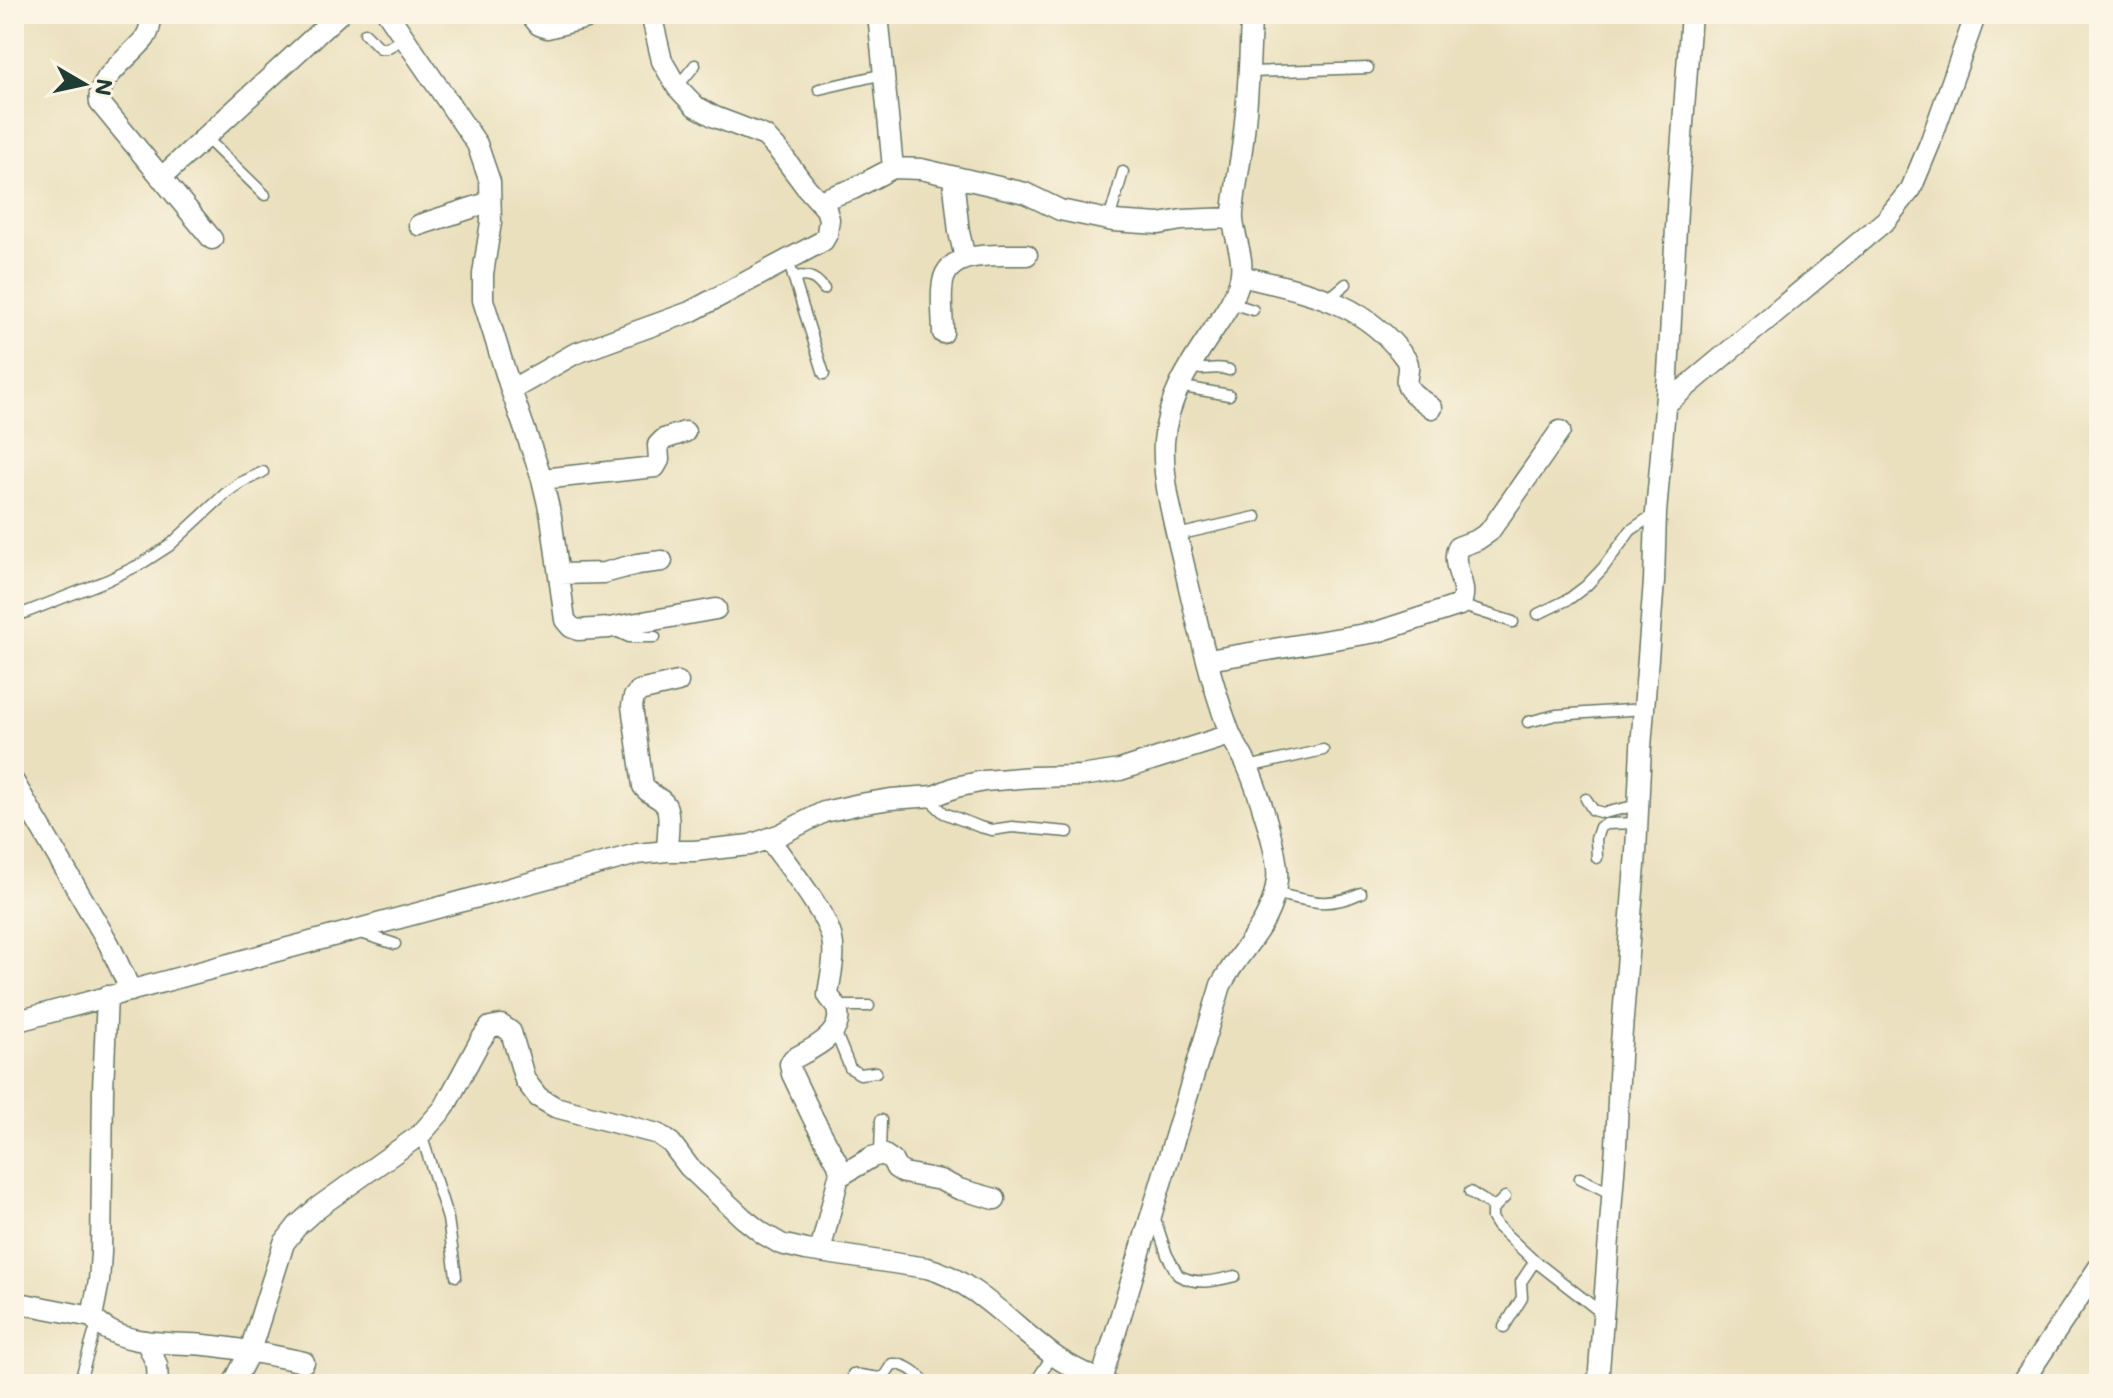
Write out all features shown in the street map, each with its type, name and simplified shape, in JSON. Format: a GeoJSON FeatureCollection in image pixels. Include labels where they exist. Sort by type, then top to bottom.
{"type":"FeatureCollection","features":[{"type":"Feature","properties":{"kind":"street"},"geometry":{"type":"LineString","coordinates":[[151,14],[151,25],[146,36],[103,83],[98,94],[100,103],[212,239]]}},
{"type":"Feature","properties":{"kind":"street"},"geometry":{"type":"LineString","coordinates":[[161,178],[339,14]]}},
{"type":"Feature","properties":{"kind":"street"},"geometry":{"type":"LineString","coordinates":[[388,14],[477,144],[490,182],[491,222],[483,274],[483,300],[542,479],[551,517],[565,620],[578,630],[609,628],[716,609]]}},
{"type":"Feature","properties":{"kind":"street"},"geometry":{"type":"LineString","coordinates":[[530,14],[539,25],[547,28],[602,14]]}},
{"type":"Feature","properties":{"kind":"street"},"geometry":{"type":"LineString","coordinates":[[511,390],[574,354],[690,312],[790,269],[827,234],[829,219],[826,209],[765,136],[695,106],[677,87],[662,61],[651,14]]}},
{"type":"Feature","properties":{"kind":"street"},"geometry":{"type":"LineString","coordinates":[[878,14],[893,168]]}},
{"type":"Feature","properties":{"kind":"street"},"geometry":{"type":"LineString","coordinates":[[233,1384],[250,1351],[284,1243],[317,1208],[421,1134],[444,1108],[490,1027],[501,1025],[511,1032],[525,1080],[538,1097],[555,1107],[658,1134],[671,1143],[689,1167],[726,1203],[762,1233],[790,1247],[943,1272],[1053,1355],[1103,1383],[1221,985],[1231,965],[1262,927],[1277,878],[1277,863],[1263,811],[1248,767],[1230,735],[1208,660],[1177,535],[1164,442],[1178,386],[1231,303],[1241,276],[1238,240],[1232,218],[1250,72],[1251,14]]}},
{"type":"Feature","properties":{"kind":"street"},"geometry":{"type":"LineString","coordinates":[[1598,1384],[1691,14]]}},
{"type":"Feature","properties":{"kind":"street"},"geometry":{"type":"LineString","coordinates":[[1666,404],[1886,220],[1911,189],[1976,14]]}},
{"type":"Feature","properties":{"kind":"street"},"geometry":{"type":"LineString","coordinates":[[819,201],[853,189],[893,168],[921,169],[1025,193],[1060,210],[1109,220],[1159,224],[1232,218]]}},
{"type":"Feature","properties":{"kind":"street"},"geometry":{"type":"LineString","coordinates":[[953,177],[965,258]]}},
{"type":"Feature","properties":{"kind":"street"},"geometry":{"type":"LineString","coordinates":[[419,225],[490,202]]}},
{"type":"Feature","properties":{"kind":"street"},"geometry":{"type":"LineString","coordinates":[[943,333],[943,282],[956,262],[965,258],[1027,255]]}},
{"type":"Feature","properties":{"kind":"street"},"geometry":{"type":"LineString","coordinates":[[1241,276],[1328,299],[1373,323],[1407,360],[1409,389],[1432,408]]}},
{"type":"Feature","properties":{"kind":"street"},"geometry":{"type":"LineString","coordinates":[[1208,660],[1377,632],[1460,605],[1464,590],[1455,564],[1455,551],[1489,532],[1560,431]]}},
{"type":"Feature","properties":{"kind":"street"},"geometry":{"type":"LineString","coordinates":[[542,479],[655,467],[659,460],[658,445],[664,439],[685,432]]}},
{"type":"Feature","properties":{"kind":"street"},"geometry":{"type":"LineString","coordinates":[[559,574],[604,573],[662,561]]}},
{"type":"Feature","properties":{"kind":"street"},"geometry":{"type":"LineString","coordinates":[[667,851],[668,811],[664,802],[648,794],[643,786],[632,706],[639,691],[678,682]]}},
{"type":"Feature","properties":{"kind":"street"},"geometry":{"type":"LineString","coordinates":[[14,1022],[637,854],[750,845],[824,812],[876,801],[934,796],[984,781],[1081,776],[1120,770],[1230,735]]}},
{"type":"Feature","properties":{"kind":"street"},"geometry":{"type":"LineString","coordinates":[[14,782],[109,944],[131,991]]}},
{"type":"Feature","properties":{"kind":"street"},"geometry":{"type":"LineString","coordinates":[[769,839],[824,918],[832,937],[833,960],[828,995],[835,1006],[837,1020],[832,1035],[793,1059],[790,1069],[838,1164],[840,1176],[820,1252]]}},
{"type":"Feature","properties":{"kind":"street"},"geometry":{"type":"LineString","coordinates":[[94,1320],[101,1253],[107,996]]}},
{"type":"Feature","properties":{"kind":"street"},"geometry":{"type":"LineString","coordinates":[[840,1176],[880,1154],[888,1156],[904,1173],[940,1180],[995,1199]]}},
{"type":"Feature","properties":{"kind":"street"},"geometry":{"type":"LineString","coordinates":[[2021,1384],[2099,1267]]}},
{"type":"Feature","properties":{"kind":"street"},"geometry":{"type":"LineString","coordinates":[[14,1302],[94,1320],[114,1334],[146,1341],[250,1351],[304,1362]]}},
{"type":"Feature","properties":{"kind":"street"},"geometry":{"type":"LineString","coordinates":[[146,1341],[157,1365],[158,1384]]}},
{"type":"Feature","properties":{"kind":"lane"},"geometry":{"type":"LineString","coordinates":[[365,33],[380,48],[387,48],[404,38]]}},
{"type":"Feature","properties":{"kind":"lane"},"geometry":{"type":"LineString","coordinates":[[677,87],[695,65]]}},
{"type":"Feature","properties":{"kind":"lane"},"geometry":{"type":"LineString","coordinates":[[1250,72],[1368,68]]}},
{"type":"Feature","properties":{"kind":"lane"},"geometry":{"type":"LineString","coordinates":[[819,89],[884,74]]}},
{"type":"Feature","properties":{"kind":"lane"},"geometry":{"type":"LineString","coordinates":[[205,137],[265,195]]}},
{"type":"Feature","properties":{"kind":"lane"},"geometry":{"type":"LineString","coordinates":[[1109,220],[1123,172]]}},
{"type":"Feature","properties":{"kind":"lane"},"geometry":{"type":"LineString","coordinates":[[790,269],[812,277],[824,289]]}},
{"type":"Feature","properties":{"kind":"lane"},"geometry":{"type":"LineString","coordinates":[[790,269],[824,374]]}},
{"type":"Feature","properties":{"kind":"lane"},"geometry":{"type":"LineString","coordinates":[[1328,299],[1346,284]]}},
{"type":"Feature","properties":{"kind":"lane"},"geometry":{"type":"LineString","coordinates":[[1231,303],[1253,310]]}},
{"type":"Feature","properties":{"kind":"lane"},"geometry":{"type":"LineString","coordinates":[[1189,366],[1200,370],[1229,370]]}},
{"type":"Feature","properties":{"kind":"lane"},"geometry":{"type":"LineString","coordinates":[[1178,386],[1229,395]]}},
{"type":"Feature","properties":{"kind":"lane"},"geometry":{"type":"LineString","coordinates":[[14,617],[141,564],[169,546],[226,493],[263,472]]}},
{"type":"Feature","properties":{"kind":"lane"},"geometry":{"type":"LineString","coordinates":[[1538,614],[1569,599],[1586,586],[1631,530],[1656,513]]}},
{"type":"Feature","properties":{"kind":"lane"},"geometry":{"type":"LineString","coordinates":[[1177,535],[1256,517]]}},
{"type":"Feature","properties":{"kind":"lane"},"geometry":{"type":"LineString","coordinates":[[1460,605],[1513,622]]}},
{"type":"Feature","properties":{"kind":"lane"},"geometry":{"type":"LineString","coordinates":[[609,628],[629,637],[655,637]]}},
{"type":"Feature","properties":{"kind":"lane"},"geometry":{"type":"LineString","coordinates":[[1528,722],[1556,715],[1644,709]]}},
{"type":"Feature","properties":{"kind":"lane"},"geometry":{"type":"LineString","coordinates":[[1248,767],[1323,750]]}},
{"type":"Feature","properties":{"kind":"lane"},"geometry":{"type":"LineString","coordinates":[[927,797],[944,813],[992,830],[1012,827],[1068,832]]}},
{"type":"Feature","properties":{"kind":"lane"},"geometry":{"type":"LineString","coordinates":[[1586,799],[1593,810],[1637,814]]}},
{"type":"Feature","properties":{"kind":"lane"},"geometry":{"type":"LineString","coordinates":[[1597,858],[1596,839],[1600,827],[1637,814]]}},
{"type":"Feature","properties":{"kind":"lane"},"geometry":{"type":"LineString","coordinates":[[1274,893],[1328,903],[1361,893]]}},
{"type":"Feature","properties":{"kind":"lane"},"geometry":{"type":"LineString","coordinates":[[352,929],[395,944]]}},
{"type":"Feature","properties":{"kind":"lane"},"geometry":{"type":"LineString","coordinates":[[835,1006],[869,1006]]}},
{"type":"Feature","properties":{"kind":"lane"},"geometry":{"type":"LineString","coordinates":[[834,1029],[850,1068],[860,1074],[876,1072]]}},
{"type":"Feature","properties":{"kind":"lane"},"geometry":{"type":"LineString","coordinates":[[880,1154],[881,1120]]}},
{"type":"Feature","properties":{"kind":"lane"},"geometry":{"type":"LineString","coordinates":[[421,1134],[448,1219],[456,1276]]}},
{"type":"Feature","properties":{"kind":"lane"},"geometry":{"type":"LineString","coordinates":[[1580,1178],[1612,1194]]}},
{"type":"Feature","properties":{"kind":"lane"},"geometry":{"type":"LineString","coordinates":[[1470,1192],[1494,1207]]}},
{"type":"Feature","properties":{"kind":"lane"},"geometry":{"type":"LineString","coordinates":[[1505,1197],[1491,1213],[1497,1226],[1535,1261],[1603,1314]]}},
{"type":"Feature","properties":{"kind":"lane"},"geometry":{"type":"LineString","coordinates":[[1152,1210],[1167,1255],[1178,1275],[1196,1282],[1235,1276]]}},
{"type":"Feature","properties":{"kind":"lane"},"geometry":{"type":"LineString","coordinates":[[1504,1327],[1522,1298],[1521,1282],[1535,1261]]}},
{"type":"Feature","properties":{"kind":"lane"},"geometry":{"type":"LineString","coordinates":[[79,1384],[94,1320]]}},
{"type":"Feature","properties":{"kind":"lane"},"geometry":{"type":"LineString","coordinates":[[1034,1384],[1053,1355]]}},
{"type":"Feature","properties":{"kind":"lane"},"geometry":{"type":"LineString","coordinates":[[853,1374],[880,1378],[892,1364],[905,1365],[928,1384]]}}]}
